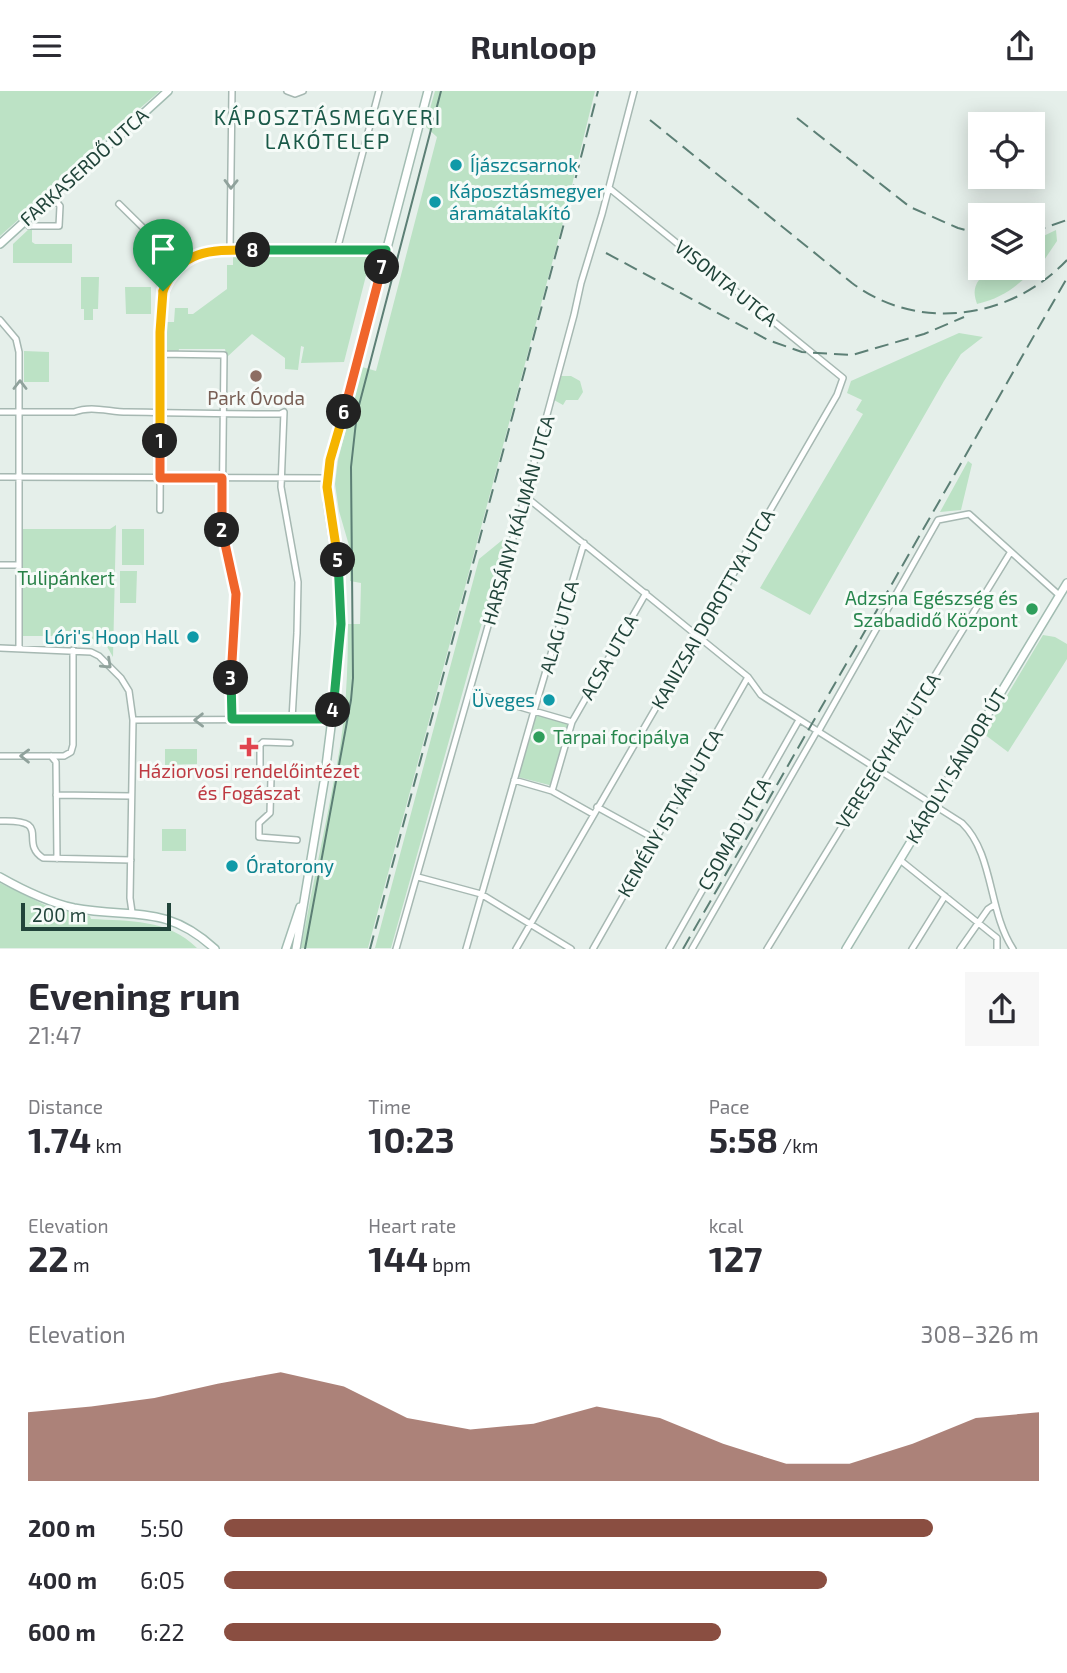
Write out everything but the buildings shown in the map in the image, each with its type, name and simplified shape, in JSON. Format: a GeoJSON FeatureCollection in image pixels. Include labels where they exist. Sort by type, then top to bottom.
{"type":"FeatureCollection","features":[{"type":"Feature","properties":{"kind":"street","name":"FARKASERDŐ UTCA"},"geometry":{"type":"LineString","coordinates":[[0,244],[168,91]]}},
{"type":"Feature","properties":{"kind":"street"},"geometry":{"type":"LineString","coordinates":[[230,250],[232,91]]}},
{"type":"Feature","properties":{"kind":"street"},"geometry":{"type":"LineString","coordinates":[[287,91],[295,94],[303,91]]}},
{"type":"Feature","properties":{"kind":"street"},"geometry":{"type":"LineString","coordinates":[[337,250],[380,91]]}},
{"type":"Feature","properties":{"kind":"street"},"geometry":{"type":"LineString","coordinates":[[296,949],[339,663],[340,585],[327,500],[327,478],[428,91]]}},
{"type":"Feature","properties":{"kind":"street","name":"HARSÁNYI KÁLMÁN UTCA"},"geometry":{"type":"LineString","coordinates":[[396,949],[525,496],[574,316],[580,282],[609,188],[634,91]]}},
{"type":"Feature","properties":{"kind":"street","name":"VISONTA UTCA"},"geometry":{"type":"LineString","coordinates":[[609,188],[843,378]]}},
{"type":"Feature","properties":{"kind":"street"},"geometry":{"type":"LineString","coordinates":[[25,221],[32,227],[59,226],[60,206],[52,196]]}},
{"type":"Feature","properties":{"kind":"street"},"geometry":{"type":"LineString","coordinates":[[119,204],[181,265]]}},
{"type":"Feature","properties":{"kind":"street"},"geometry":{"type":"LineString","coordinates":[[160,510],[160,324],[163,291],[169,278],[190,257],[204,252],[386,250]]}},
{"type":"Feature","properties":{"kind":"street"},"geometry":{"type":"LineString","coordinates":[[0,320],[12,333],[18,346],[19,648]]}},
{"type":"Feature","properties":{"kind":"street"},"geometry":{"type":"LineString","coordinates":[[160,355],[224,355],[222,532],[236,599],[231,655],[232,719]]}},
{"type":"Feature","properties":{"kind":"street","name":"KANIZSAI DOROTTYA UTCA"},"geometry":{"type":"LineString","coordinates":[[516,949],[837,395],[843,378]]}},
{"type":"Feature","properties":{"kind":"street"},"geometry":{"type":"LineString","coordinates":[[0,412],[74,412],[83,409],[223,414],[284,412],[281,478],[298,582],[292,719]]}},
{"type":"Feature","properties":{"kind":"street"},"geometry":{"type":"LineString","coordinates":[[0,477],[327,478]]}},
{"type":"Feature","properties":{"kind":"street"},"geometry":{"type":"LineString","coordinates":[[525,496],[748,677],[761,695],[962,823],[973,836],[980,851],[1001,927],[1013,949]]}},
{"type":"Feature","properties":{"kind":"street","name":"CSOMÁD UTCA"},"geometry":{"type":"LineString","coordinates":[[692,949],[938,520],[968,514],[1010,553]]}},
{"type":"Feature","properties":{"kind":"street","name":"ALAG UTCA"},"geometry":{"type":"LineString","coordinates":[[514,780],[584,543]]}},
{"type":"Feature","properties":{"kind":"street"},"geometry":{"type":"LineString","coordinates":[[1010,553],[1059,595]]}},
{"type":"Feature","properties":{"kind":"street","name":"VERESEGYHÁZI UTCA"},"geometry":{"type":"LineString","coordinates":[[766,949],[1010,553]]}},
{"type":"Feature","properties":{"kind":"street"},"geometry":{"type":"LineString","coordinates":[[0,565],[17,565]]}},
{"type":"Feature","properties":{"kind":"street","name":"KÁROLYI SÁNDOR ÚT"},"geometry":{"type":"LineString","coordinates":[[846,949],[1067,583]]}},
{"type":"Feature","properties":{"kind":"street","name":"ACSA UTCA"},"geometry":{"type":"LineString","coordinates":[[552,791],[572,722],[646,593]]}},
{"type":"Feature","properties":{"kind":"street"},"geometry":{"type":"LineString","coordinates":[[0,648],[73,649],[91,652],[99,656],[121,678],[129,691],[133,720],[132,912]]}},
{"type":"Feature","properties":{"kind":"street"},"geometry":{"type":"LineString","coordinates":[[0,756],[68,755],[72,747],[73,649]]}},
{"type":"Feature","properties":{"kind":"street","name":"KEMÉNY ISTVÁN UTCA"},"geometry":{"type":"LineString","coordinates":[[593,949],[748,677]]}},
{"type":"Feature","properties":{"kind":"street"},"geometry":{"type":"LineString","coordinates":[[470,692],[572,722]]}},
{"type":"Feature","properties":{"kind":"street"},"geometry":{"type":"LineString","coordinates":[[133,720],[332,719]]}},
{"type":"Feature","properties":{"kind":"street","name":"CSOMÁD UTCA"},"geometry":{"type":"LineString","coordinates":[[669,949],[799,720]]}},
{"type":"Feature","properties":{"kind":"street"},"geometry":{"type":"LineString","coordinates":[[290,743],[263,742],[260,745],[260,768],[271,778],[270,813],[259,823],[259,837],[297,840]]}},
{"type":"Feature","properties":{"kind":"street"},"geometry":{"type":"LineString","coordinates":[[51,756],[56,762],[57,859]]}},
{"type":"Feature","properties":{"kind":"street"},"geometry":{"type":"LineString","coordinates":[[466,949],[514,780],[552,791],[593,814]]}},
{"type":"Feature","properties":{"kind":"street"},"geometry":{"type":"LineString","coordinates":[[56,795],[131,796]]}},
{"type":"Feature","properties":{"kind":"street"},"geometry":{"type":"LineString","coordinates":[[597,807],[655,839]]}},
{"type":"Feature","properties":{"kind":"street"},"geometry":{"type":"LineString","coordinates":[[0,821],[20,820],[30,826],[39,856],[57,859],[131,860]]}},
{"type":"Feature","properties":{"kind":"street"},"geometry":{"type":"LineString","coordinates":[[900,860],[997,938],[997,949]]}},
{"type":"Feature","properties":{"kind":"street"},"geometry":{"type":"LineString","coordinates":[[0,877],[20,888],[75,908],[132,912],[162,918],[203,937],[215,949]]}},
{"type":"Feature","properties":{"kind":"street"},"geometry":{"type":"LineString","coordinates":[[418,877],[481,894],[571,949]]}},
{"type":"Feature","properties":{"kind":"street"},"geometry":{"type":"LineString","coordinates":[[286,949],[304,896]]}},
{"type":"Feature","properties":{"kind":"street"},"geometry":{"type":"LineString","coordinates":[[912,949],[945,896]]}},
{"type":"Feature","properties":{"kind":"street"},"geometry":{"type":"LineString","coordinates":[[960,949],[988,909],[994,905]]}},
{"type":"Feature","properties":{"kind":"green space"},"geometry":{"type":"Polygon","coordinates":[[[0,91],[160,91],[66,172],[0,236],[0,91]]]}},
{"type":"Feature","properties":{"kind":"green space"},"geometry":{"type":"Polygon","coordinates":[[[435,91],[595,91],[562,226],[368,948],[301,948],[340,747],[346,694],[348,624],[360,624],[361,583],[350,581],[350,549],[339,511],[335,484],[338,460],[362,367],[376,371],[437,137],[425,126],[435,91]]]}},
{"type":"Feature","properties":{"kind":"green space"},"geometry":{"type":"Polygon","coordinates":[[[29,229],[32,230],[32,242],[35,244],[72,244],[72,263],[13,263],[13,244],[29,229]]]}},
{"type":"Feature","properties":{"kind":"green space"},"geometry":{"type":"Polygon","coordinates":[[[1056,230],[1057,241],[1045,259],[1045,235],[1056,230]]]}},
{"type":"Feature","properties":{"kind":"green space"},"geometry":{"type":"Polygon","coordinates":[[[233,256],[371,256],[344,362],[301,363],[304,347],[301,346],[298,370],[285,369],[285,358],[252,334],[227,357],[225,349],[179,349],[178,353],[165,353],[166,322],[174,322],[175,308],[188,308],[188,314],[193,314],[227,289],[227,265],[233,265],[233,256]]]}},
{"type":"Feature","properties":{"kind":"green space"},"geometry":{"type":"Polygon","coordinates":[[[81,277],[99,277],[98,309],[93,309],[93,320],[84,320],[84,309],[81,309],[81,277]]]}},
{"type":"Feature","properties":{"kind":"green space"},"geometry":{"type":"Polygon","coordinates":[[[979,280],[1022,280],[1004,294],[977,304],[976,286],[979,280]]]}},
{"type":"Feature","properties":{"kind":"green space"},"geometry":{"type":"Polygon","coordinates":[[[125,287],[151,287],[151,314],[126,314],[125,287]]]}},
{"type":"Feature","properties":{"kind":"green space"},"geometry":{"type":"Polygon","coordinates":[[[959,333],[983,337],[961,354],[944,381],[810,615],[760,588],[863,414],[856,410],[862,400],[847,393],[851,381],[959,333]]]}},
{"type":"Feature","properties":{"kind":"green space"},"geometry":{"type":"Polygon","coordinates":[[[24,351],[49,352],[49,382],[24,382],[24,351]]]}},
{"type":"Feature","properties":{"kind":"green space"},"geometry":{"type":"Polygon","coordinates":[[[560,376],[571,376],[580,381],[583,392],[578,400],[566,400],[563,405],[554,400],[560,376]]]}},
{"type":"Feature","properties":{"kind":"green space"},"geometry":{"type":"Polygon","coordinates":[[[968,461],[972,464],[961,510],[940,512],[968,461]]]}},
{"type":"Feature","properties":{"kind":"green space","name":"Tulipánkert"},"geometry":{"type":"Polygon","coordinates":[[[116,525],[113,657],[105,643],[82,636],[18,636],[18,529],[110,529],[116,525]]]}},
{"type":"Feature","properties":{"kind":"green space"},"geometry":{"type":"Polygon","coordinates":[[[122,529],[144,529],[144,565],[122,565],[122,529]]]}},
{"type":"Feature","properties":{"kind":"green space"},"geometry":{"type":"Polygon","coordinates":[[[506,537],[391,948],[375,948],[479,559],[506,537]]]}},
{"type":"Feature","properties":{"kind":"green space"},"geometry":{"type":"Polygon","coordinates":[[[120,571],[137,571],[136,603],[120,603],[120,571]]]}},
{"type":"Feature","properties":{"kind":"green space"},"geometry":{"type":"Polygon","coordinates":[[[1043,635],[1055,637],[1067,644],[1067,659],[1008,752],[984,734],[1043,635]]]}},
{"type":"Feature","properties":{"kind":"green space"},"geometry":{"type":"Polygon","coordinates":[[[535,713],[569,723],[553,786],[518,777],[535,713]]]}},
{"type":"Feature","properties":{"kind":"green space"},"geometry":{"type":"Polygon","coordinates":[[[165,749],[197,749],[197,764],[165,765],[165,749]]]}},
{"type":"Feature","properties":{"kind":"green space"},"geometry":{"type":"Polygon","coordinates":[[[162,829],[186,829],[186,851],[162,851],[162,829]]]}},
{"type":"Feature","properties":{"kind":"green space"},"geometry":{"type":"Polygon","coordinates":[[[0,883],[53,909],[90,916],[91,919],[134,921],[161,927],[186,939],[197,948],[0,948],[0,883]]]}},
{"type":"Feature","properties":{"kind":"tram line"},"geometry":{"type":"LineString","coordinates":[[305,949],[351,700],[351,467],[357,413],[441,91]]}},
{"type":"Feature","properties":{"kind":"railway"},"geometry":{"type":"LineString","coordinates":[[370,949],[598,91]]}},
{"type":"Feature","properties":{"kind":"railway"},"geometry":{"type":"LineString","coordinates":[[797,118],[910,207],[968,231]]}},
{"type":"Feature","properties":{"kind":"railway"},"geometry":{"type":"LineString","coordinates":[[650,120],[852,283],[878,299],[906,309],[935,313],[964,312],[992,306],[1019,296],[1044,280],[1067,260]]}},
{"type":"Feature","properties":{"kind":"railway"},"geometry":{"type":"LineString","coordinates":[[1045,228],[1067,220]]}},
{"type":"Feature","properties":{"kind":"railway"},"geometry":{"type":"LineString","coordinates":[[606,253],[768,340],[802,352],[852,355],[924,334],[964,317]]}},
{"type":"Feature","properties":{"kind":"railway"},"geometry":{"type":"LineString","coordinates":[[683,949],[1067,278]]}},
{"type":"Feature","properties":{"kind":"place","name":"Íjászcsarnok"},"geometry":{"type":"Point","coordinates":[456,165]}},
{"type":"Feature","properties":{"kind":"place","name":"Káposztásmegyer áramátalakító"},"geometry":{"type":"Point","coordinates":[435,202]}},
{"type":"Feature","properties":{"kind":"place","name":"Park Óvoda"},"geometry":{"type":"Point","coordinates":[256,376]}},
{"type":"Feature","properties":{"kind":"place","name":"Adzsna Egészség és Szabadidő Központ"},"geometry":{"type":"Point","coordinates":[1032,609]}},
{"type":"Feature","properties":{"kind":"place","name":"Lóri's Hoop Hall"},"geometry":{"type":"Point","coordinates":[193,637]}},
{"type":"Feature","properties":{"kind":"place","name":"Üveges"},"geometry":{"type":"Point","coordinates":[549,700]}},
{"type":"Feature","properties":{"kind":"place","name":"Tarpai focipálya"},"geometry":{"type":"Point","coordinates":[539,737]}},
{"type":"Feature","properties":{"kind":"place","name":"Háziorvosi rendelőintézet és Fogászat"},"geometry":{"type":"Point","coordinates":[249,747]}},
{"type":"Feature","properties":{"kind":"place","name":"Óratorony"},"geometry":{"type":"Point","coordinates":[232,866]}},
{"type":"Feature","properties":{"kind":"district","name":"KÁPOSZTÁSMEGYERI LAKÓTELEP"},"geometry":{"type":"Point","coordinates":[328,130]}},
{"type":"Feature","properties":{"kind":"route"},"geometry":{"type":"LineString","coordinates":[[210,250],[386,250],[327,478],[327,500],[340,585],[341,624],[332,719],[232,719],[231,655],[236,594],[222,532],[222,478],[160,478],[160,332],[163,291],[169,278],[190,257],[210,250]]}}]}
